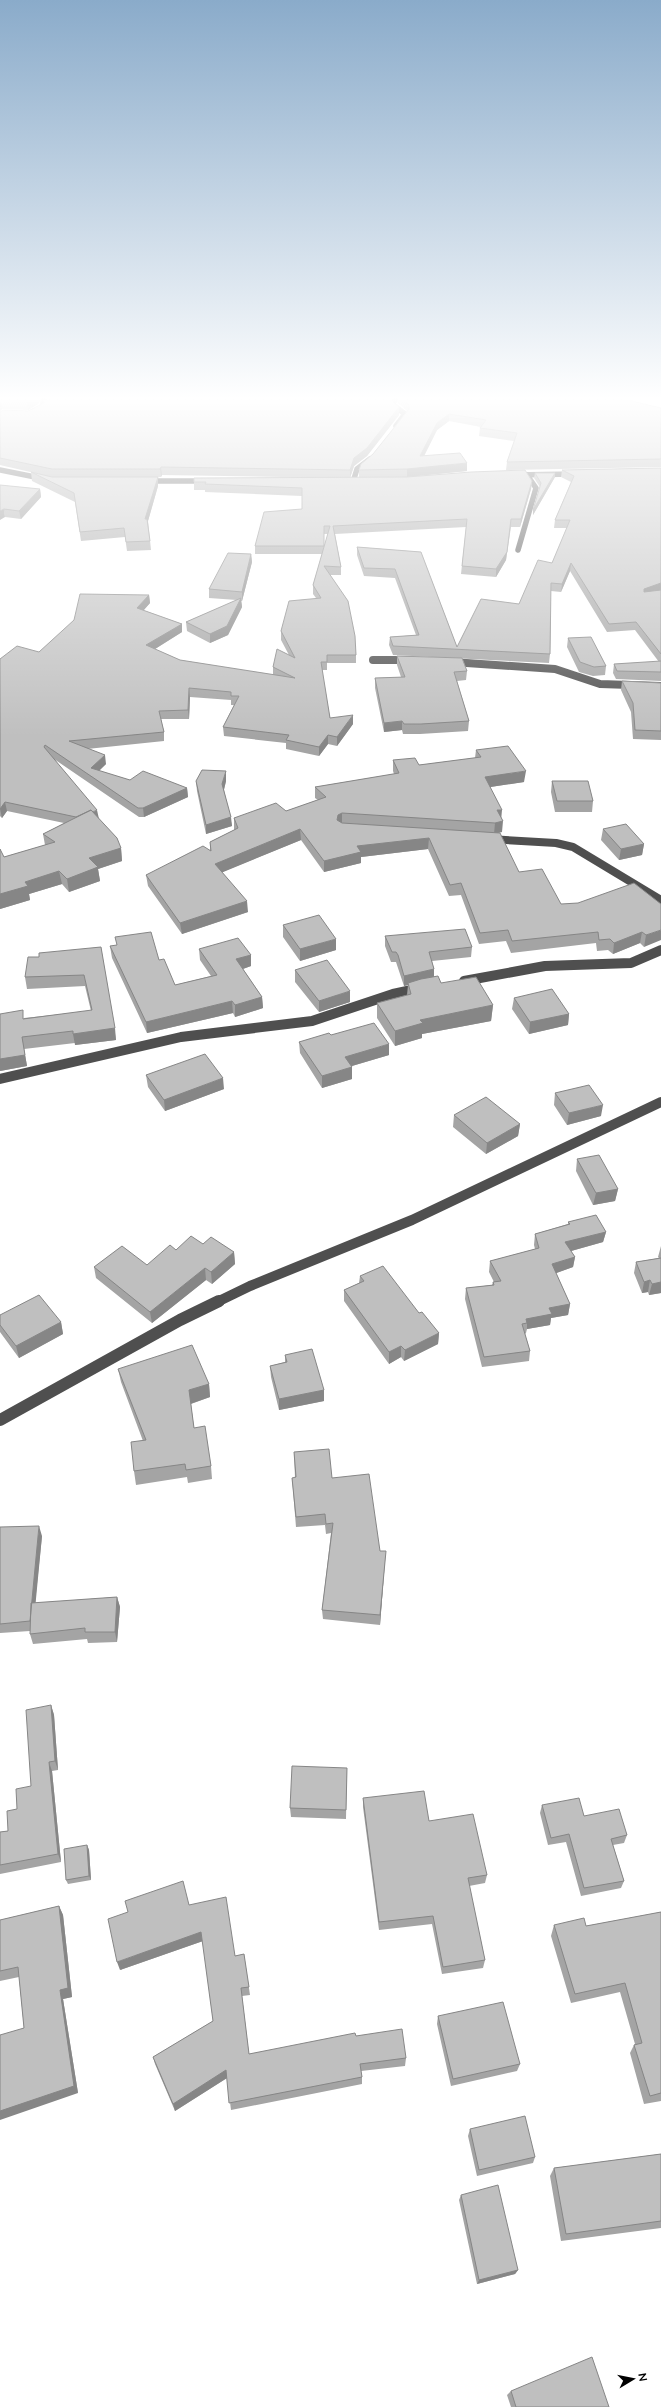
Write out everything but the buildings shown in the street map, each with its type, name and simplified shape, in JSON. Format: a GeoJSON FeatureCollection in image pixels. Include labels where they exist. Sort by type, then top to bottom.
{"type":"FeatureCollection","features":[{"type":"Feature","properties":{"kind":"street"},"geometry":{"type":"LineString","coordinates":[[518,550],[531,512]]}},
{"type":"Feature","properties":{"kind":"street"},"geometry":{"type":"LineString","coordinates":[[373,660],[417,660]]}},
{"type":"Feature","properties":{"kind":"street"},"geometry":{"type":"LineString","coordinates":[[445,662],[539,667],[555,670],[600,684],[661,686]]}},
{"type":"Feature","properties":{"kind":"street"},"geometry":{"type":"LineString","coordinates":[[478,838],[556,843],[573,847],[661,900]]}},
{"type":"Feature","properties":{"kind":"street"},"geometry":{"type":"LineString","coordinates":[[451,983],[545,966],[631,963],[661,950]]}},
{"type":"Feature","properties":{"kind":"street"},"geometry":{"type":"LineString","coordinates":[[0,1079],[181,1037],[312,1021],[330,1017],[389,996],[430,987]]}},
{"type":"Feature","properties":{"kind":"street"},"geometry":{"type":"LineString","coordinates":[[0,1420],[180,1320],[250,1286],[412,1220],[661,1102]]}}]}
